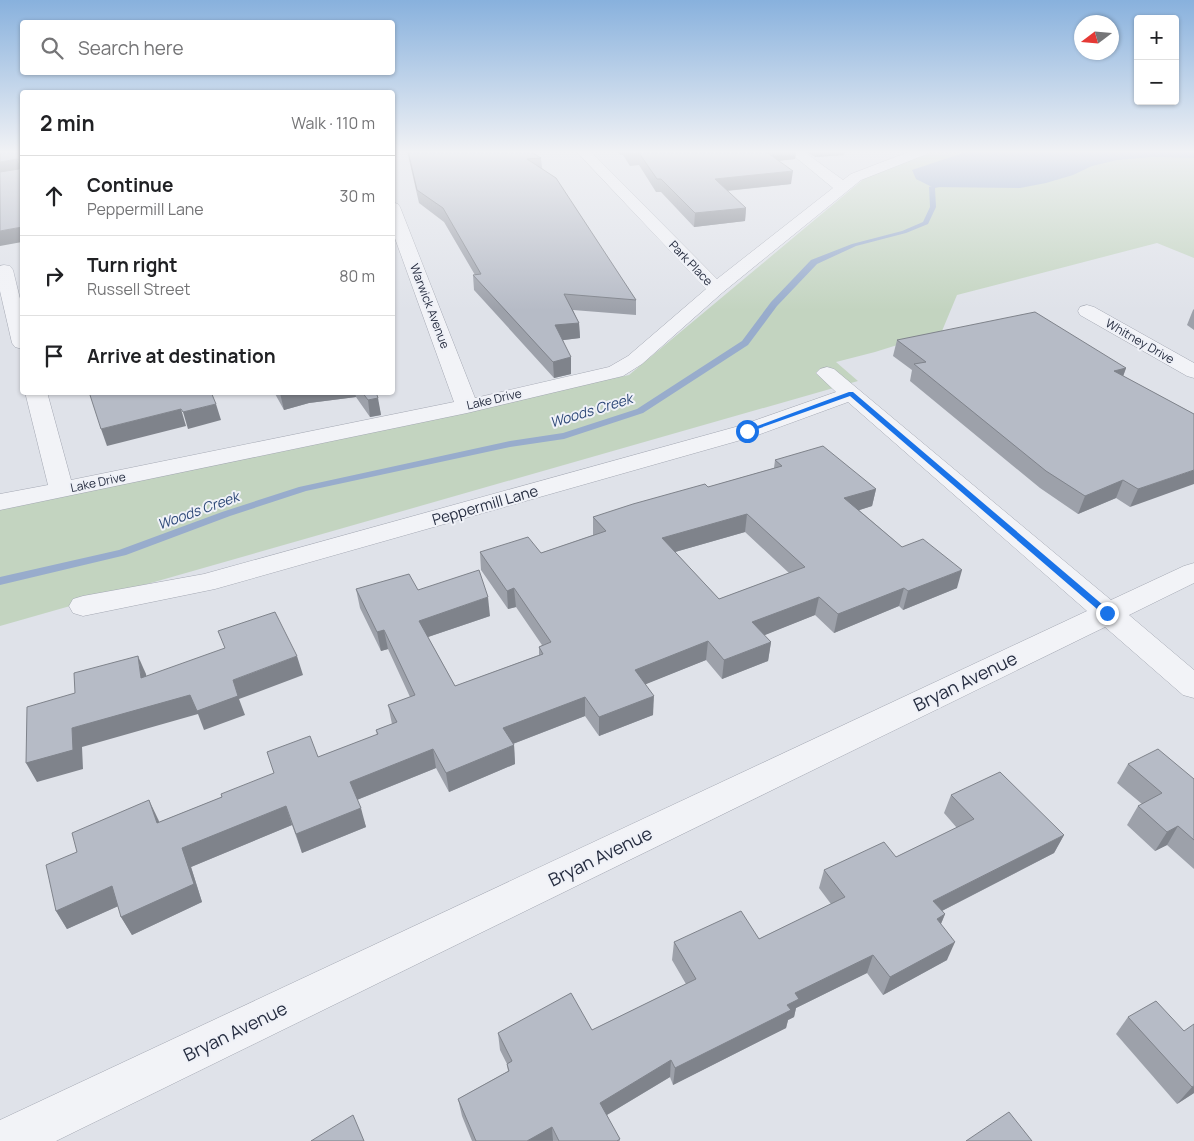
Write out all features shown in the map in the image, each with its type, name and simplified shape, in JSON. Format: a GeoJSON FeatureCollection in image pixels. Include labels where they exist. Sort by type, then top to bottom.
{"type":"FeatureCollection","features":[{"type":"Feature","properties":{"kind":"street","name":"Park Place"},"geometry":{"type":"LineString","coordinates":[[634,204],[716,289]]}},
{"type":"Feature","properties":{"kind":"street","name":"Lake Drive"},"geometry":{"type":"LineString","coordinates":[[0,502],[467,406],[616,372],[635,360],[716,289],[821,204]]}},
{"type":"Feature","properties":{"kind":"street","name":"Warwick Avenue"},"geometry":{"type":"LineString","coordinates":[[395,216],[467,406]]}},
{"type":"Feature","properties":{"kind":"street"},"geometry":{"type":"LineString","coordinates":[[20,267],[2,271],[20,336]]}},
{"type":"Feature","properties":{"kind":"street","name":"Whitney Drive"},"geometry":{"type":"LineString","coordinates":[[1087,311],[1194,372]]}},
{"type":"Feature","properties":{"kind":"street"},"geometry":{"type":"LineString","coordinates":[[827,373],[1194,687]]}},
{"type":"Feature","properties":{"kind":"street","name":"Peppermill Lane"},"geometry":{"type":"LineString","coordinates":[[83,606],[205,583],[747,431],[851,394]]}},
{"type":"Feature","properties":{"kind":"street"},"geometry":{"type":"LineString","coordinates":[[37,395],[61,489]]}},
{"type":"Feature","properties":{"kind":"street","name":"Bryan Avenue"},"geometry":{"type":"LineString","coordinates":[[6,1141],[1194,572]]}},
{"type":"Feature","properties":{"kind":"green space"},"geometry":{"type":"Polygon","coordinates":[[[833,204],[1194,204],[1194,258],[1157,243],[957,295],[942,331],[836,362],[858,381],[0,626],[0,508],[629,375],[833,204]]]}},
{"type":"Feature","properties":{"kind":"building"},"geometry":{"type":"Polygon","coordinates":[[[0,204],[20,204],[20,227],[0,231],[0,204]]]}},
{"type":"Feature","properties":{"kind":"building"},"geometry":{"type":"Polygon","coordinates":[[[438,204],[573,204],[636,300],[564,294],[579,323],[555,325],[571,357],[553,362],[473,275],[481,274],[443,208],[438,204]]]}},
{"type":"Feature","properties":{"kind":"building"},"geometry":{"type":"Polygon","coordinates":[[[686,204],[742,204],[746,208],[695,213],[686,204]]]}},
{"type":"Feature","properties":{"kind":"building"},"geometry":{"type":"Polygon","coordinates":[[[1035,312],[1126,368],[1114,371],[1194,414],[1194,470],[1138,489],[1123,480],[1085,496],[1046,471],[914,364],[926,362],[897,340],[1035,312]]]}},
{"type":"Feature","properties":{"kind":"building"},"geometry":{"type":"Polygon","coordinates":[[[90,395],[212,395],[216,404],[183,412],[181,409],[101,429],[90,395]]]}},
{"type":"Feature","properties":{"kind":"building"},"geometry":{"type":"Polygon","coordinates":[[[364,395],[377,395],[378,398],[368,400],[364,395]]]}},
{"type":"Feature","properties":{"kind":"building"},"geometry":{"type":"Polygon","coordinates":[[[823,446],[876,489],[844,498],[902,547],[923,539],[962,570],[908,591],[904,588],[838,614],[819,597],[752,622],[771,642],[724,660],[708,641],[635,670],[654,696],[599,717],[585,697],[503,728],[514,745],[446,773],[433,749],[350,782],[361,808],[296,834],[286,806],[182,848],[194,884],[121,917],[112,886],[56,911],[46,865],[77,852],[72,833],[149,800],[157,823],[222,797],[221,794],[274,773],[267,752],[310,736],[318,757],[378,734],[376,730],[397,722],[388,705],[415,695],[384,630],[377,632],[356,589],[409,574],[418,590],[479,570],[488,597],[419,621],[455,686],[543,654],[539,647],[551,642],[514,588],[507,591],[480,552],[528,537],[541,553],[606,531],[593,517],[705,484],[708,487],[782,466],[775,460],[823,446]],[[747,514],[662,538],[719,599],[805,567],[747,514]]]}},
{"type":"Feature","properties":{"kind":"building"},"geometry":{"type":"Polygon","coordinates":[[[275,612],[297,656],[233,680],[238,696],[197,711],[190,695],[72,728],[73,750],[26,763],[27,707],[75,693],[74,673],[138,656],[141,678],[225,648],[218,631],[275,612]]]}},
{"type":"Feature","properties":{"kind":"building"},"geometry":{"type":"Polygon","coordinates":[[[1158,749],[1194,779],[1194,840],[1178,826],[1167,832],[1138,806],[1162,793],[1128,764],[1158,749]]]}},
{"type":"Feature","properties":{"kind":"building"},"geometry":{"type":"Polygon","coordinates":[[[1000,772],[1064,835],[933,901],[945,914],[937,919],[955,942],[890,977],[873,955],[795,993],[799,999],[787,1005],[791,1010],[675,1068],[671,1060],[600,1103],[620,1139],[617,1141],[559,1141],[552,1127],[527,1141],[476,1141],[458,1099],[509,1071],[507,1064],[512,1061],[498,1033],[571,993],[592,1030],[696,979],[674,942],[741,911],[759,939],[845,897],[824,870],[884,842],[896,857],[974,819],[951,795],[1000,772]]]}},
{"type":"Feature","properties":{"kind":"building"},"geometry":{"type":"Polygon","coordinates":[[[1156,1001],[1184,1031],[1194,1024],[1194,1086],[1192,1087],[1128,1017],[1156,1001]]]}},
{"type":"Feature","properties":{"kind":"building"},"geometry":{"type":"Polygon","coordinates":[[[1009,1112],[1032,1141],[966,1141],[1009,1112]]]}},
{"type":"Feature","properties":{"kind":"building"},"geometry":{"type":"Polygon","coordinates":[[[353,1115],[364,1141],[311,1141],[353,1115]]]}},
{"type":"Feature","properties":{"kind":"waterway","name":"Woods Creek"},"geometry":{"type":"LineString","coordinates":[[0,581],[122,553],[226,514],[303,489],[510,444],[564,436],[640,411],[745,343],[774,304],[814,262],[854,245],[904,232],[926,223],[933,204]]}},
{"type":"Feature","properties":{"kind":"route"},"geometry":{"type":"LineString","coordinates":[[747,431],[851,394],[1107,613]]}}]}
